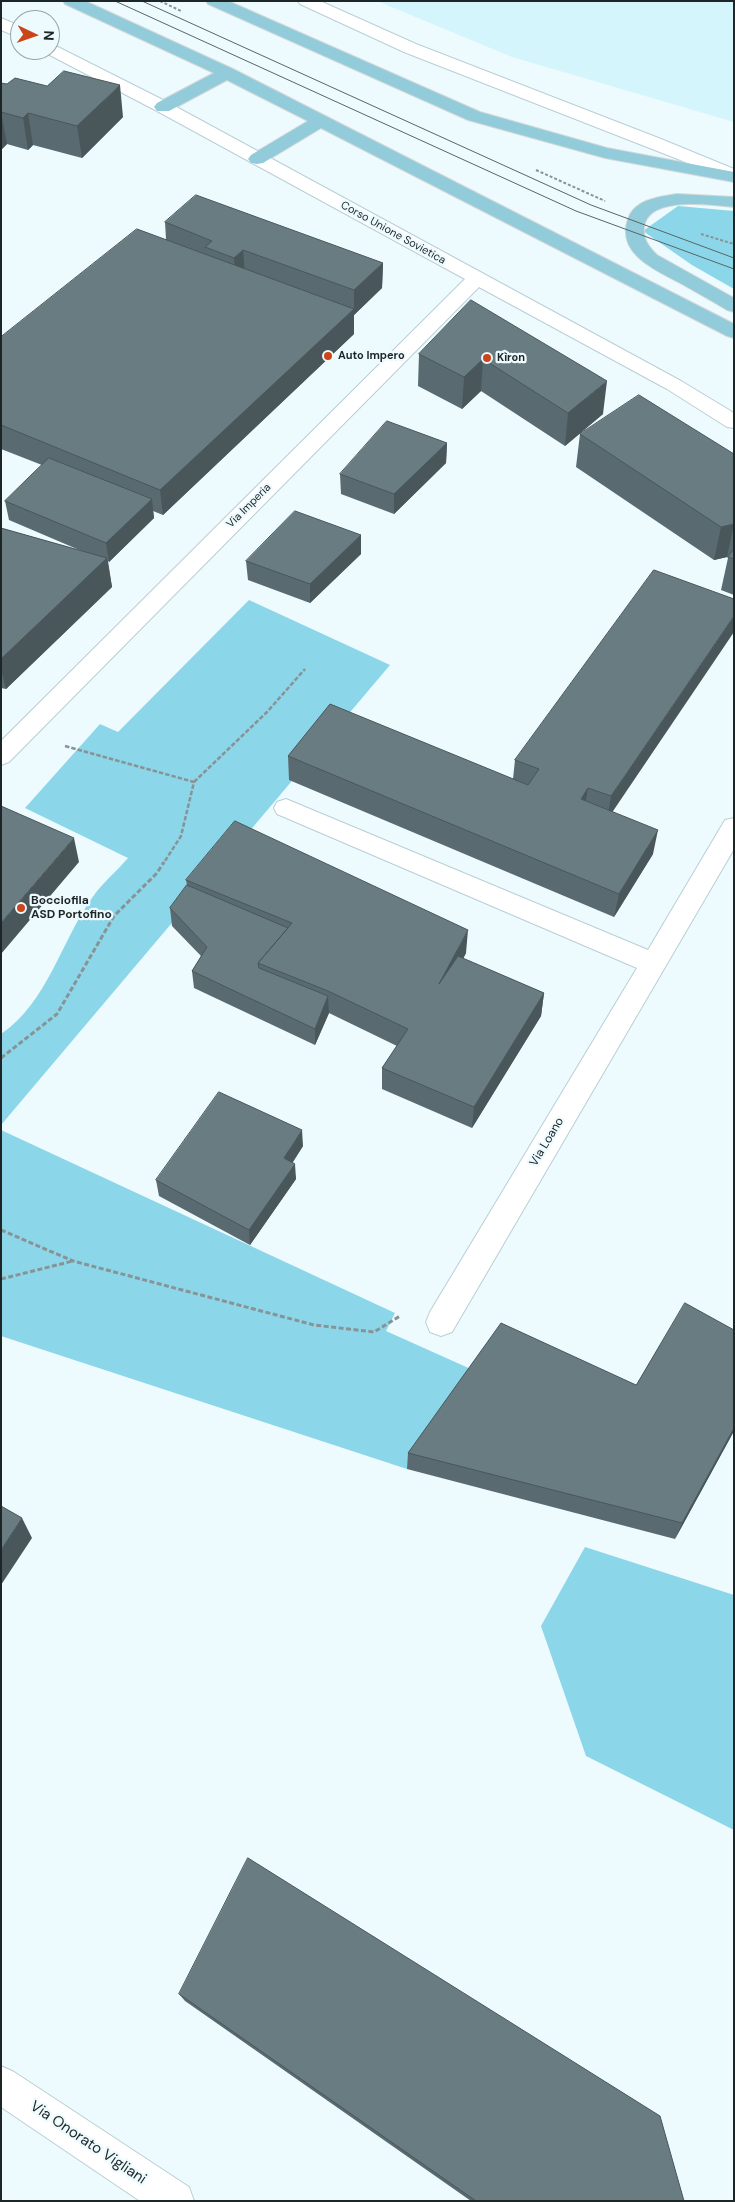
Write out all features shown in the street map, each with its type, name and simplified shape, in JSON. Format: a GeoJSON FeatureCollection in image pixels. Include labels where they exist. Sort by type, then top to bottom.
{"type":"FeatureCollection","features":[{"type":"Feature","properties":{"kind":"main road"},"geometry":{"type":"LineString","coordinates":[[71,1],[227,73],[734,332]]}},
{"type":"Feature","properties":{"kind":"main road"},"geometry":{"type":"LineString","coordinates":[[214,1],[474,116],[605,153],[734,176]]}},
{"type":"Feature","properties":{"kind":"main road"},"geometry":{"type":"LineString","coordinates":[[163,106],[227,73]]}},
{"type":"Feature","properties":{"kind":"main road"},"geometry":{"type":"LineString","coordinates":[[257,159],[320,121]]}},
{"type":"Feature","properties":{"kind":"main road"},"geometry":{"type":"LineString","coordinates":[[734,202],[683,198],[652,205],[639,214],[635,222],[634,233],[636,243],[649,257],[734,306]]}},
{"type":"Feature","properties":{"kind":"street"},"geometry":{"type":"LineString","coordinates":[[306,1],[410,48],[646,139],[734,176]]}},
{"type":"Feature","properties":{"kind":"street","name":"Corso Unione Sovietica"},"geometry":{"type":"LineString","coordinates":[[60,53],[163,106],[674,385],[734,422]]}},
{"type":"Feature","properties":{"kind":"street","name":"Via Imperia"},"geometry":{"type":"LineString","coordinates":[[1,756],[12,730],[476,278]]}},
{"type":"Feature","properties":{"kind":"street"},"geometry":{"type":"LineString","coordinates":[[286,808],[653,963]]}},
{"type":"Feature","properties":{"kind":"street","name":"Via Loano"},"geometry":{"type":"LineString","coordinates":[[441,1322],[734,827]]}},
{"type":"Feature","properties":{"kind":"street","name":"Via Onorato Vigliani"},"geometry":{"type":"LineString","coordinates":[[1,2085],[175,2201]]}},
{"type":"Feature","properties":{"kind":"path"},"geometry":{"type":"LineString","coordinates":[[1,1058],[57,1014],[114,916],[157,874],[180,836],[194,782],[267,712],[305,669]]}},
{"type":"Feature","properties":{"kind":"path"},"geometry":{"type":"LineString","coordinates":[[12,730],[194,782]]}},
{"type":"Feature","properties":{"kind":"path"},"geometry":{"type":"LineString","coordinates":[[1,1230],[73,1261],[314,1325],[374,1332],[414,1308],[441,1322]]}},
{"type":"Feature","properties":{"kind":"path"},"geometry":{"type":"LineString","coordinates":[[1,1279],[73,1261]]}},
{"type":"Feature","properties":{"kind":"shaded area"},"geometry":{"type":"Polygon","coordinates":[[[377,1],[734,1],[734,122],[512,57],[377,1]]]}},
{"type":"Feature","properties":{"kind":"shaded area"},"geometry":{"type":"Polygon","coordinates":[[[678,206],[734,211],[734,289],[692,265],[643,231],[678,206]]]}},
{"type":"Feature","properties":{"kind":"shaded area"},"geometry":{"type":"Polygon","coordinates":[[[249,600],[390,665],[1,1125],[1,1034],[17,1021],[31,1005],[92,898],[128,858],[25,808],[100,724],[118,732],[249,600]]]}},
{"type":"Feature","properties":{"kind":"shaded area"},"geometry":{"type":"Polygon","coordinates":[[[1,1130],[395,1313],[386,1331],[473,1370],[407,1469],[1,1336],[1,1130]]]}},
{"type":"Feature","properties":{"kind":"shaded area"},"geometry":{"type":"Polygon","coordinates":[[[585,1547],[734,1595],[734,1830],[586,1756],[541,1626],[585,1547]]]}},
{"type":"Feature","properties":{"kind":"building"},"geometry":{"type":"Polygon","coordinates":[[[64,71],[120,85],[77,126],[28,113],[23,118],[1,112],[1,83],[7,84],[15,78],[47,86],[64,71]]]}},
{"type":"Feature","properties":{"kind":"building"},"geometry":{"type":"Polygon","coordinates":[[[196,195],[383,263],[354,290],[243,250],[234,258],[205,247],[212,241],[165,222],[196,195]]]}},
{"type":"Feature","properties":{"kind":"building"},"geometry":{"type":"Polygon","coordinates":[[[137,229],[354,309],[160,490],[1,425],[1,337],[137,229]]]}},
{"type":"Feature","properties":{"kind":"building"},"geometry":{"type":"Polygon","coordinates":[[[471,300],[607,381],[568,413],[483,359],[464,377],[419,354],[471,300]]]}},
{"type":"Feature","properties":{"kind":"building"},"geometry":{"type":"Polygon","coordinates":[[[639,395],[734,454],[734,524],[721,527],[580,434],[639,395]]]}},
{"type":"Feature","properties":{"kind":"building"},"geometry":{"type":"Polygon","coordinates":[[[387,421],[447,443],[394,494],[340,474],[387,421]]]}},
{"type":"Feature","properties":{"kind":"building"},"geometry":{"type":"Polygon","coordinates":[[[49,458],[152,499],[106,543],[5,501],[49,458]]]}},
{"type":"Feature","properties":{"kind":"building"},"geometry":{"type":"Polygon","coordinates":[[[295,511],[361,535],[310,584],[246,561],[295,511]]]}},
{"type":"Feature","properties":{"kind":"building"},"geometry":{"type":"Polygon","coordinates":[[[1,528],[107,558],[1,659],[1,528]]]}},
{"type":"Feature","properties":{"kind":"building"},"geometry":{"type":"Polygon","coordinates":[[[734,549],[734,559],[728,557],[734,549]]]}},
{"type":"Feature","properties":{"kind":"building"},"geometry":{"type":"Polygon","coordinates":[[[654,570],[734,599],[734,616],[611,796],[588,788],[581,799],[658,830],[619,894],[288,756],[330,704],[528,785],[539,769],[515,760],[654,570]]]}},
{"type":"Feature","properties":{"kind":"building"},"geometry":{"type":"Polygon","coordinates":[[[1,806],[74,838],[1,923],[1,806]]]}},
{"type":"Feature","properties":{"kind":"building"},"geometry":{"type":"Polygon","coordinates":[[[235,821],[468,930],[439,984],[458,956],[544,993],[474,1107],[382,1068],[408,1029],[328,991],[258,963],[292,923],[186,880],[235,821]]]}},
{"type":"Feature","properties":{"kind":"building"},"geometry":{"type":"Polygon","coordinates":[[[187,885],[288,928],[258,963],[259,968],[328,996],[315,1029],[192,971],[207,947],[170,908],[187,885]]]}},
{"type":"Feature","properties":{"kind":"building"},"geometry":{"type":"Polygon","coordinates":[[[219,1092],[302,1130],[284,1158],[295,1164],[249,1230],[156,1180],[219,1092]]]}},
{"type":"Feature","properties":{"kind":"building"},"geometry":{"type":"Polygon","coordinates":[[[685,1303],[734,1330],[734,1428],[682,1523],[408,1453],[501,1323],[636,1385],[685,1303]]]}},
{"type":"Feature","properties":{"kind":"building"},"geometry":{"type":"Polygon","coordinates":[[[1,1506],[22,1518],[1,1550],[1,1506]]]}},
{"type":"Feature","properties":{"kind":"building"},"geometry":{"type":"Polygon","coordinates":[[[248,1858],[660,2116],[684,2201],[476,2201],[179,1994],[248,1858]]]}},
{"type":"Feature","properties":{"kind":"tram line"},"geometry":{"type":"LineString","coordinates":[[115,1],[576,211],[734,269]]}},
{"type":"Feature","properties":{"kind":"tram line"},"geometry":{"type":"LineString","coordinates":[[142,1],[591,205],[734,258]]}},
{"type":"Feature","properties":{"kind":"place","name":"Auto Impero"},"geometry":{"type":"Point","coordinates":[328,356]}},
{"type":"Feature","properties":{"kind":"place","name":"Kìron"},"geometry":{"type":"Point","coordinates":[487,358]}},
{"type":"Feature","properties":{"kind":"place","name":"Bocciofila ASD Portofino"},"geometry":{"type":"Point","coordinates":[21,908]}}]}
